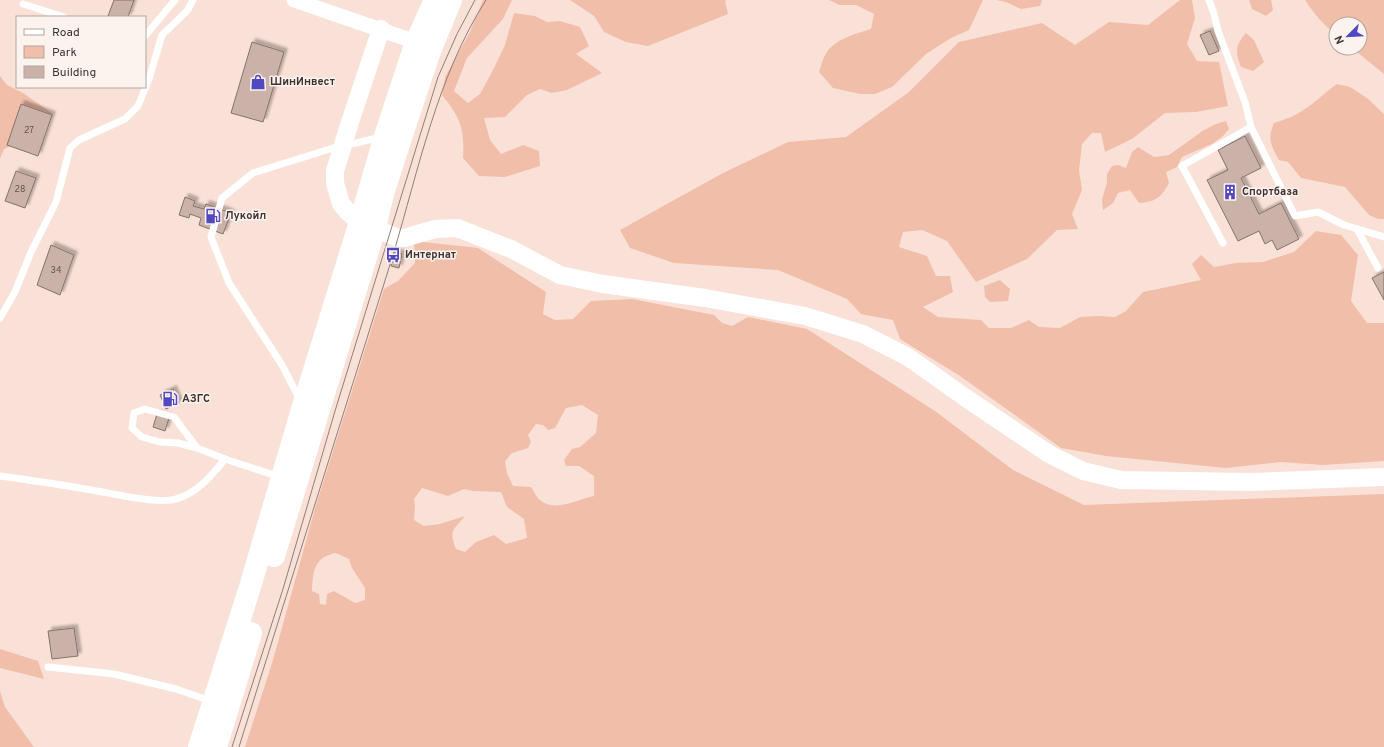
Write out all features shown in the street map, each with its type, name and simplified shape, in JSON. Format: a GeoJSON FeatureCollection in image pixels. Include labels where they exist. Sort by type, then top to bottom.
{"type":"FeatureCollection","features":[{"type":"Feature","properties":{"kind":"main road"},"geometry":{"type":"LineString","coordinates":[[216,747],[385,136],[416,42],[435,0]]}},
{"type":"Feature","properties":{"kind":"main road"},"geometry":{"type":"LineString","coordinates":[[199,747],[250,587],[303,406],[361,221],[383,194],[430,51],[451,0]]}},
{"type":"Feature","properties":{"kind":"street"},"geometry":{"type":"LineString","coordinates":[[294,0],[416,42]]}},
{"type":"Feature","properties":{"kind":"street"},"geometry":{"type":"LineString","coordinates":[[381,30],[335,171],[335,183],[342,204],[361,221],[398,238],[404,238],[435,228],[457,228],[511,249],[560,275],[603,284],[705,298],[798,315],[863,334],[908,357],[1049,454],[1083,472],[1120,480],[1178,482],[1250,482],[1384,477]]}},
{"type":"Feature","properties":{"kind":"lane"},"geometry":{"type":"LineString","coordinates":[[146,35],[175,0]]}},
{"type":"Feature","properties":{"kind":"lane"},"geometry":{"type":"LineString","coordinates":[[146,86],[162,35],[187,11],[193,0]]}},
{"type":"Feature","properties":{"kind":"lane"},"geometry":{"type":"LineString","coordinates":[[1208,0],[1245,102],[1251,127],[1295,216],[1318,212],[1344,225],[1384,237]]}},
{"type":"Feature","properties":{"kind":"lane"},"geometry":{"type":"LineString","coordinates":[[24,4],[61,16]]}},
{"type":"Feature","properties":{"kind":"lane"},"geometry":{"type":"LineString","coordinates":[[0,318],[15,292],[31,252],[56,202],[70,148],[79,140],[125,119],[138,106],[145,88]]}},
{"type":"Feature","properties":{"kind":"lane"},"geometry":{"type":"LineString","coordinates":[[1223,243],[1182,166],[1251,127]]}},
{"type":"Feature","properties":{"kind":"lane"},"geometry":{"type":"LineString","coordinates":[[303,406],[282,365],[229,283],[211,237],[222,198],[253,174],[343,145],[385,136]]}},
{"type":"Feature","properties":{"kind":"lane"},"geometry":{"type":"LineString","coordinates":[[1358,229],[1378,268]]}},
{"type":"Feature","properties":{"kind":"lane"},"geometry":{"type":"LineString","coordinates":[[197,448],[174,417],[145,408],[134,413],[132,428],[142,438],[160,442],[178,443],[197,448],[282,478]]}},
{"type":"Feature","properties":{"kind":"lane"},"geometry":{"type":"LineString","coordinates":[[0,476],[131,497],[156,500],[174,500],[190,494],[207,481],[225,459]]}},
{"type":"Feature","properties":{"kind":"lane"},"geometry":{"type":"LineString","coordinates":[[48,667],[114,674],[176,689],[213,702]]}},
{"type":"Feature","properties":{"kind":"green space"},"geometry":{"type":"Polygon","coordinates":[[[483,0],[512,0],[503,19],[467,58],[454,91],[468,103],[480,94],[492,72],[505,45],[514,13],[535,16],[547,22],[560,21],[580,27],[589,46],[576,54],[602,73],[567,90],[552,93],[540,89],[527,95],[505,117],[484,118],[490,140],[501,154],[523,145],[539,151],[540,166],[505,177],[479,176],[463,158],[463,139],[460,124],[453,110],[442,95],[445,77],[470,32],[483,0]]]}},
{"type":"Feature","properties":{"kind":"green space"},"geometry":{"type":"Polygon","coordinates":[[[570,0],[727,0],[725,1],[728,14],[648,46],[626,42],[604,32],[594,16],[570,0]]]}},
{"type":"Feature","properties":{"kind":"green space"},"geometry":{"type":"Polygon","coordinates":[[[829,0],[983,0],[969,30],[951,38],[926,54],[892,87],[875,94],[860,94],[833,88],[819,72],[824,57],[829,49],[845,38],[871,29],[874,14],[856,5],[839,5],[829,0]]]}},
{"type":"Feature","properties":{"kind":"green space"},"geometry":{"type":"Polygon","coordinates":[[[996,0],[1042,0],[1040,6],[1021,9],[1006,2],[996,0]]]}},
{"type":"Feature","properties":{"kind":"green space"},"geometry":{"type":"Polygon","coordinates":[[[1180,0],[1192,0],[1195,18],[1187,44],[1197,61],[1219,62],[1228,106],[1196,112],[1165,113],[1132,139],[1105,152],[1101,133],[1092,133],[1082,144],[1079,170],[1082,190],[1072,214],[1078,229],[1057,230],[1027,259],[976,282],[947,241],[922,230],[903,232],[899,247],[927,256],[936,276],[950,276],[953,292],[923,307],[938,317],[981,320],[989,328],[1011,328],[1029,320],[1039,327],[1060,328],[1080,317],[1115,317],[1126,311],[1143,292],[1201,280],[1192,264],[1201,255],[1214,267],[1236,263],[1263,262],[1294,252],[1316,231],[1341,235],[1358,255],[1351,301],[1367,323],[1384,323],[1384,461],[1323,465],[1281,462],[1226,468],[1106,456],[1061,448],[960,376],[900,339],[893,320],[861,314],[847,299],[778,270],[674,263],[630,248],[620,230],[723,173],[788,142],[846,137],[909,92],[959,42],[1042,23],[1075,45],[1109,22],[1148,25],[1180,0]]]}},
{"type":"Feature","properties":{"kind":"green space"},"geometry":{"type":"Polygon","coordinates":[[[1249,0],[1271,0],[1273,10],[1266,16],[1252,9],[1249,0]]]}},
{"type":"Feature","properties":{"kind":"green space"},"geometry":{"type":"Polygon","coordinates":[[[1305,0],[1384,0],[1384,74],[1362,56],[1368,56],[1368,16],[1328,16],[1328,28],[1305,0]]]}},
{"type":"Feature","properties":{"kind":"green space"},"geometry":{"type":"Polygon","coordinates":[[[1246,33],[1254,40],[1264,62],[1253,71],[1241,67],[1237,53],[1238,46],[1246,33]]]}},
{"type":"Feature","properties":{"kind":"green space"},"geometry":{"type":"Polygon","coordinates":[[[0,76],[7,85],[23,93],[53,114],[44,132],[4,149],[0,159],[0,76]]]}},
{"type":"Feature","properties":{"kind":"green space"},"geometry":{"type":"Polygon","coordinates":[[[1337,84],[1350,87],[1367,98],[1384,114],[1384,219],[1378,219],[1369,215],[1345,187],[1301,178],[1288,162],[1279,160],[1272,146],[1270,138],[1274,123],[1292,117],[1302,111],[1337,84]]]}},
{"type":"Feature","properties":{"kind":"green space"},"geometry":{"type":"Polygon","coordinates":[[[1226,121],[1229,129],[1223,136],[1212,144],[1182,157],[1177,167],[1166,172],[1169,183],[1160,196],[1149,202],[1139,203],[1130,190],[1118,193],[1113,203],[1103,210],[1102,200],[1107,182],[1107,174],[1112,166],[1118,165],[1126,168],[1132,152],[1138,147],[1154,157],[1169,155],[1204,130],[1226,121]]]}},
{"type":"Feature","properties":{"kind":"green space"},"geometry":{"type":"Polygon","coordinates":[[[414,241],[478,248],[546,292],[543,314],[555,320],[573,319],[591,301],[632,299],[714,315],[722,323],[732,326],[748,317],[807,329],[935,411],[1013,470],[1084,505],[1384,494],[1384,747],[245,747],[273,660],[316,505],[384,289],[398,281],[415,263],[414,241]],[[582,405],[566,408],[555,428],[548,430],[543,425],[536,424],[528,435],[531,442],[528,448],[512,453],[505,461],[507,473],[513,486],[531,487],[540,500],[546,504],[553,505],[567,504],[594,496],[594,476],[579,466],[566,466],[564,460],[572,449],[580,447],[596,433],[598,415],[582,405]],[[422,488],[414,499],[414,520],[424,526],[440,524],[465,516],[452,534],[456,549],[465,552],[476,542],[494,535],[506,544],[527,538],[524,519],[507,507],[501,492],[473,491],[464,489],[448,496],[422,488]],[[336,553],[329,555],[319,562],[314,571],[312,591],[319,594],[320,604],[326,605],[327,594],[334,591],[355,603],[365,600],[365,588],[352,568],[349,559],[336,553]]]}},
{"type":"Feature","properties":{"kind":"green space"},"geometry":{"type":"Polygon","coordinates":[[[1000,280],[1010,289],[1008,301],[990,302],[985,297],[984,286],[1000,280]]]}},
{"type":"Feature","properties":{"kind":"green space"},"geometry":{"type":"Polygon","coordinates":[[[0,649],[38,661],[44,679],[0,668],[0,649]]]}},
{"type":"Feature","properties":{"kind":"green space"},"geometry":{"type":"Polygon","coordinates":[[[0,691],[5,707],[34,747],[0,747],[0,691]]]}},
{"type":"Feature","properties":{"kind":"building"},"geometry":{"type":"Polygon","coordinates":[[[114,0],[134,0],[128,16],[108,16],[114,0]]]}},
{"type":"Feature","properties":{"kind":"building"},"geometry":{"type":"Polygon","coordinates":[[[1210,31],[1219,51],[1209,55],[1200,35],[1210,31]]]}},
{"type":"Feature","properties":{"kind":"building","name":"ШинИнвест"},"geometry":{"type":"Polygon","coordinates":[[[252,42],[284,52],[263,122],[231,113],[252,42]]]}},
{"type":"Feature","properties":{"kind":"building"},"geometry":{"type":"Polygon","coordinates":[[[21,104],[52,115],[38,156],[7,145],[21,104]]]}},
{"type":"Feature","properties":{"kind":"building","name":"Спортбаза"},"geometry":{"type":"Polygon","coordinates":[[[1245,136],[1261,168],[1241,178],[1259,214],[1281,203],[1299,239],[1277,250],[1272,240],[1265,244],[1259,231],[1238,241],[1207,180],[1228,170],[1218,150],[1245,136]]]}},
{"type":"Feature","properties":{"kind":"building"},"geometry":{"type":"Polygon","coordinates":[[[16,171],[36,178],[25,208],[5,201],[16,171]]]}},
{"type":"Feature","properties":{"kind":"building","name":"Лукойл"},"geometry":{"type":"Polygon","coordinates":[[[185,197],[195,201],[193,206],[204,209],[206,204],[231,213],[223,234],[199,225],[201,218],[190,214],[189,218],[179,215],[185,197]]]}},
{"type":"Feature","properties":{"kind":"building"},"geometry":{"type":"Polygon","coordinates":[[[51,245],[74,255],[60,295],[37,285],[51,245]]]}},
{"type":"Feature","properties":{"kind":"building"},"geometry":{"type":"Polygon","coordinates":[[[394,252],[402,254],[399,268],[391,266],[394,252]]]}},
{"type":"Feature","properties":{"kind":"building"},"geometry":{"type":"Polygon","coordinates":[[[1384,272],[1384,300],[1372,278],[1384,272]]]}},
{"type":"Feature","properties":{"kind":"building","name":"АЗГС"},"geometry":{"type":"Polygon","coordinates":[[[173,389],[179,403],[166,409],[160,395],[173,389]]]}},
{"type":"Feature","properties":{"kind":"building"},"geometry":{"type":"Polygon","coordinates":[[[157,414],[169,418],[165,431],[153,427],[157,414]]]}},
{"type":"Feature","properties":{"kind":"building"},"geometry":{"type":"Polygon","coordinates":[[[74,628],[78,656],[52,659],[48,631],[74,628]]]}},
{"type":"Feature","properties":{"kind":"tram line"},"geometry":{"type":"LineString","coordinates":[[232,747],[283,589],[335,411],[438,77],[457,34],[475,0]]}},
{"type":"Feature","properties":{"kind":"tram line"},"geometry":{"type":"LineString","coordinates":[[239,747],[393,255],[431,124],[454,60],[469,29],[486,0]]}},
{"type":"Feature","properties":{"kind":"place","name":"ШинИнвест"},"geometry":{"type":"Point","coordinates":[258,82]}},
{"type":"Feature","properties":{"kind":"place","name":"Спортбаза"},"geometry":{"type":"Point","coordinates":[1230,192]}},
{"type":"Feature","properties":{"kind":"place","name":"Лукойл"},"geometry":{"type":"Point","coordinates":[213,216]}},
{"type":"Feature","properties":{"kind":"place","name":"Интернат"},"geometry":{"type":"Point","coordinates":[393,255]}},
{"type":"Feature","properties":{"kind":"place","name":"АЗГС"},"geometry":{"type":"Point","coordinates":[170,399]}}]}
